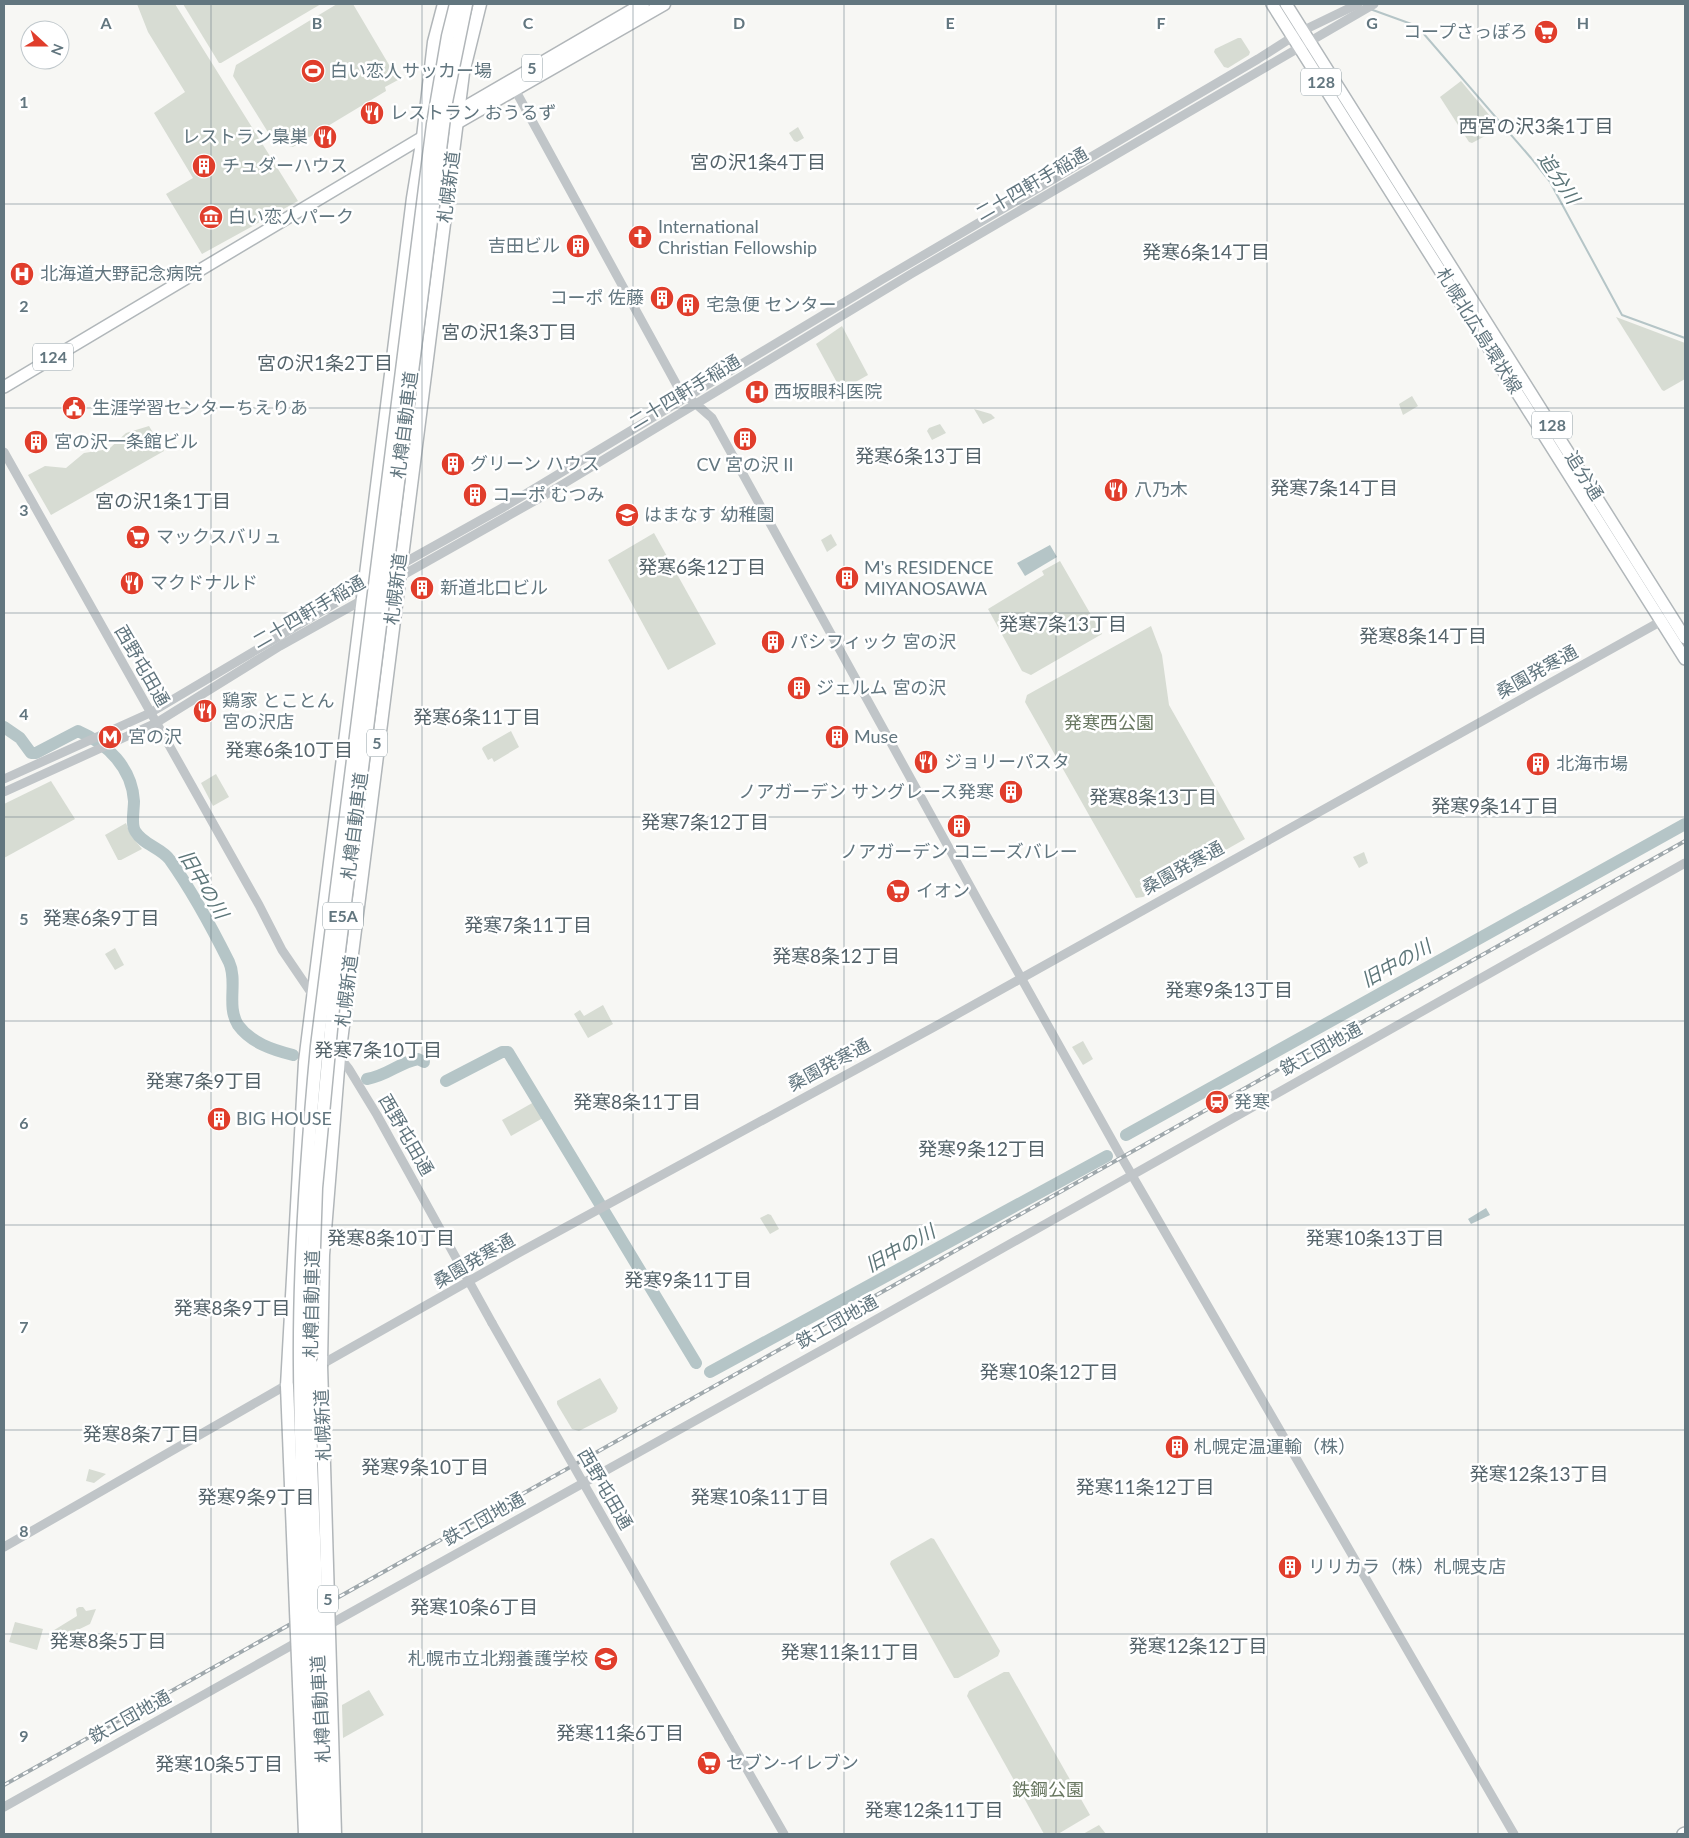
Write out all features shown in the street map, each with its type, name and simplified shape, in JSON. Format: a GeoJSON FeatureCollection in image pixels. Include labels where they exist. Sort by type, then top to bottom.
{"type":"FeatureCollection","features":[{"type":"Feature","properties":{"kind":"highway","name":"札幌新道"},"geometry":{"type":"LineString","coordinates":[[305,1834],[287,1386],[302,1108],[313,995],[413,198],[423,136],[434,42],[444,4]]}},
{"type":"Feature","properties":{"kind":"highway","name":"札樽自動車道"},"geometry":{"type":"LineString","coordinates":[[316,1834],[300,1365],[302,1262],[309,1130],[317,1046],[432,124],[448,36],[456,4]]}},
{"type":"Feature","properties":{"kind":"highway","name":"札樽自動車道"},"geometry":{"type":"LineString","coordinates":[[326,1834],[310,1445],[312,1271],[319,1140],[337,966],[446,102],[466,4]]}},
{"type":"Feature","properties":{"kind":"highway","name":"札幌新道"},"geometry":{"type":"LineString","coordinates":[[335,1834],[321,1365],[323,1255],[339,1057],[398,578],[468,45],[480,4]]}},
{"type":"Feature","properties":{"kind":"highway","name":"5"},"geometry":{"type":"LineString","coordinates":[[423,136],[512,85],[643,4]]}},
{"type":"Feature","properties":{"kind":"highway","name":"5"},"geometry":{"type":"LineString","coordinates":[[512,85],[664,4]]}},
{"type":"Feature","properties":{"kind":"main road","name":"札幌北広島環状線"},"geometry":{"type":"LineString","coordinates":[[1272,4],[1304,44],[1432,235]]}},
{"type":"Feature","properties":{"kind":"main road","name":"札幌北広島環状線"},"geometry":{"type":"LineString","coordinates":[[1286,4],[1297,34]]}},
{"type":"Feature","properties":{"kind":"main road","name":"札幌北広島環状線"},"geometry":{"type":"LineString","coordinates":[[1304,44],[1667,618],[1685,659]]}},
{"type":"Feature","properties":{"kind":"main road","name":"124"},"geometry":{"type":"LineString","coordinates":[[4,387],[423,136]]}},
{"type":"Feature","properties":{"kind":"main road","name":"追分通"},"geometry":{"type":"LineString","coordinates":[[1432,235],[1667,618]]}},
{"type":"Feature","properties":{"kind":"main road","name":"札幌北広島環状線"},"geometry":{"type":"LineString","coordinates":[[1667,618],[1685,638]]}},
{"type":"Feature","properties":{"kind":"street","name":"二十四軒手稲通"},"geometry":{"type":"LineString","coordinates":[[4,780],[81,743],[150,713],[400,564],[504,507],[905,266],[1258,59],[1297,34],[1357,7],[1374,4]]}},
{"type":"Feature","properties":{"kind":"street","name":"二十四軒手稲通"},"geometry":{"type":"LineString","coordinates":[[4,792],[156,723],[280,646],[362,601],[398,578],[544,495],[911,274],[1304,44],[1357,7]]}},
{"type":"Feature","properties":{"kind":"street"},"geometry":{"type":"LineString","coordinates":[[512,85],[679,389],[712,418],[1131,1174],[1514,1834]]}},
{"type":"Feature","properties":{"kind":"street","name":"西野屯田通"},"geometry":{"type":"LineString","coordinates":[[4,452],[259,905],[282,950],[313,995],[339,1057],[349,1069],[377,1116],[492,1323],[784,1834]]}},
{"type":"Feature","properties":{"kind":"street","name":"桑園発寒通"},"geometry":{"type":"LineString","coordinates":[[4,1547],[321,1365],[470,1283],[483,1273],[934,1026],[1667,618]]}},
{"type":"Feature","properties":{"kind":"street","name":"鉄工団地通"},"geometry":{"type":"LineString","coordinates":[[4,1807],[831,1345],[1685,863]]}},
{"type":"Feature","properties":{"kind":"green space","name":"白い恋人パーク"},"geometry":{"type":"Polygon","coordinates":[[[137,4],[175,4],[298,201],[202,254],[166,194],[193,178],[154,113],[185,92],[148,32],[137,4]]]}},
{"type":"Feature","properties":{"kind":"green space"},"geometry":{"type":"Polygon","coordinates":[[[183,4],[321,4],[219,63],[183,4]]]}},
{"type":"Feature","properties":{"kind":"green space","name":"白い恋人サッカー場"},"geometry":{"type":"Polygon","coordinates":[[[337,4],[353,4],[398,80],[385,87],[386,91],[293,147],[281,144],[278,139],[274,142],[233,76],[236,65],[337,4]]]}},
{"type":"Feature","properties":{"kind":"green space"},"geometry":{"type":"Polygon","coordinates":[[[1241,38],[1250,52],[1249,55],[1228,68],[1224,67],[1214,52],[1215,49],[1241,38]]]}},
{"type":"Feature","properties":{"kind":"green space"},"geometry":{"type":"Polygon","coordinates":[[[1461,81],[1500,128],[1472,143],[1469,142],[1440,97],[1461,81]]]}},
{"type":"Feature","properties":{"kind":"green space"},"geometry":{"type":"Polygon","coordinates":[[[798,127],[804,138],[797,142],[794,141],[789,133],[798,127]]]}},
{"type":"Feature","properties":{"kind":"green space"},"geometry":{"type":"Polygon","coordinates":[[[1616,317],[1685,343],[1685,379],[1664,391],[1662,390],[1616,317]]]}},
{"type":"Feature","properties":{"kind":"green space"},"geometry":{"type":"Polygon","coordinates":[[[842,326],[868,375],[841,390],[816,344],[842,326]]]}},
{"type":"Feature","properties":{"kind":"green space"},"geometry":{"type":"Polygon","coordinates":[[[1412,396],[1418,406],[1403,415],[1399,404],[1412,396]]]}},
{"type":"Feature","properties":{"kind":"green space"},"geometry":{"type":"Polygon","coordinates":[[[974,409],[991,414],[995,418],[983,424],[974,409]]]}},
{"type":"Feature","properties":{"kind":"green space"},"geometry":{"type":"Polygon","coordinates":[[[940,424],[946,433],[932,440],[927,431],[929,428],[940,424]]]}},
{"type":"Feature","properties":{"kind":"green space"},"geometry":{"type":"Polygon","coordinates":[[[149,426],[164,451],[51,515],[28,475],[45,466],[66,468],[84,453],[109,449],[126,433],[149,426]]]}},
{"type":"Feature","properties":{"kind":"green space"},"geometry":{"type":"Polygon","coordinates":[[[654,533],[716,644],[668,670],[608,560],[654,533]]]}},
{"type":"Feature","properties":{"kind":"green space"},"geometry":{"type":"Polygon","coordinates":[[[831,534],[837,545],[827,552],[821,540],[831,534]]]}},
{"type":"Feature","properties":{"kind":"green space"},"geometry":{"type":"Polygon","coordinates":[[[1060,561],[1102,634],[1031,675],[1022,671],[988,609],[1044,575],[1042,571],[1060,561]]]}},
{"type":"Feature","properties":{"kind":"green space","name":"発寒西公園"},"geometry":{"type":"Polygon","coordinates":[[[1151,626],[1162,655],[1169,705],[1245,839],[1143,897],[1136,898],[1025,702],[1027,695],[1151,626]]]}},
{"type":"Feature","properties":{"kind":"green space"},"geometry":{"type":"Polygon","coordinates":[[[511,731],[519,747],[494,762],[492,758],[488,760],[482,749],[483,747],[511,731]]]}},
{"type":"Feature","properties":{"kind":"green space"},"geometry":{"type":"Polygon","coordinates":[[[216,774],[229,797],[213,806],[201,783],[216,774]]]}},
{"type":"Feature","properties":{"kind":"green space"},"geometry":{"type":"Polygon","coordinates":[[[51,781],[75,819],[4,858],[4,804],[51,781]]]}},
{"type":"Feature","properties":{"kind":"green space"},"geometry":{"type":"Polygon","coordinates":[[[126,823],[130,834],[142,849],[118,860],[105,835],[126,823]]]}},
{"type":"Feature","properties":{"kind":"green space"},"geometry":{"type":"Polygon","coordinates":[[[1364,852],[1368,863],[1359,868],[1353,857],[1364,852]]]}},
{"type":"Feature","properties":{"kind":"green space"},"geometry":{"type":"Polygon","coordinates":[[[115,948],[124,965],[115,970],[105,954],[115,948]]]}},
{"type":"Feature","properties":{"kind":"green space"},"geometry":{"type":"Polygon","coordinates":[[[603,1005],[613,1024],[588,1038],[574,1014],[580,1010],[584,1016],[603,1005]]]}},
{"type":"Feature","properties":{"kind":"green space"},"geometry":{"type":"Polygon","coordinates":[[[1083,1041],[1093,1059],[1083,1065],[1072,1047],[1083,1041]]]}},
{"type":"Feature","properties":{"kind":"green space"},"geometry":{"type":"Polygon","coordinates":[[[534,1102],[543,1118],[511,1136],[502,1120],[534,1102]]]}},
{"type":"Feature","properties":{"kind":"green space"},"geometry":{"type":"Polygon","coordinates":[[[768,1214],[771,1215],[779,1229],[770,1234],[760,1218],[768,1214]]]}},
{"type":"Feature","properties":{"kind":"green space"},"geometry":{"type":"Polygon","coordinates":[[[600,1378],[618,1408],[616,1412],[579,1431],[572,1429],[557,1401],[600,1378]]]}},
{"type":"Feature","properties":{"kind":"green space"},"geometry":{"type":"Polygon","coordinates":[[[89,1469],[106,1474],[94,1483],[86,1481],[89,1469]]]}},
{"type":"Feature","properties":{"kind":"green space"},"geometry":{"type":"Polygon","coordinates":[[[931,1538],[934,1539],[1000,1651],[998,1656],[958,1678],[954,1678],[890,1564],[891,1561],[931,1538]]]}},
{"type":"Feature","properties":{"kind":"green space"},"geometry":{"type":"Polygon","coordinates":[[[83,1607],[86,1611],[96,1609],[90,1624],[57,1640],[51,1632],[77,1616],[76,1609],[83,1607]]]}},
{"type":"Feature","properties":{"kind":"green space"},"geometry":{"type":"Polygon","coordinates":[[[15,1622],[43,1629],[37,1650],[9,1642],[15,1622]]]}},
{"type":"Feature","properties":{"kind":"green space","name":"鉄鋼公園"},"geometry":{"type":"Polygon","coordinates":[[[1004,1672],[1009,1672],[1090,1815],[1058,1834],[1044,1834],[967,1696],[969,1691],[1004,1672]]]}},
{"type":"Feature","properties":{"kind":"green space"},"geometry":{"type":"Polygon","coordinates":[[[369,1690],[384,1715],[343,1738],[342,1705],[369,1690]]]}},
{"type":"Feature","properties":{"kind":"green space"},"geometry":{"type":"Polygon","coordinates":[[[1099,1825],[1106,1834],[1083,1834],[1099,1825]]]}},
{"type":"Feature","properties":{"kind":"shaded area"},"geometry":{"type":"Polygon","coordinates":[[[1050,545],[1057,557],[1025,576],[1017,563],[1050,545]]]}},
{"type":"Feature","properties":{"kind":"shaded area"},"geometry":{"type":"Polygon","coordinates":[[[1486,1208],[1490,1215],[1471,1224],[1468,1219],[1486,1208]]]}},
{"type":"Feature","properties":{"kind":"waterway","name":"追分川"},"geometry":{"type":"LineString","coordinates":[[1370,9],[1417,26],[1531,158],[1550,182],[1622,315],[1685,338]]}},
{"type":"Feature","properties":{"kind":"waterway","name":"旧中の川"},"geometry":{"type":"LineString","coordinates":[[4,727],[20,738],[31,753],[36,753],[78,731],[99,743],[116,759],[129,778],[132,789],[134,801],[133,825],[135,831],[138,836],[162,852],[170,860],[186,884],[229,962],[233,977],[233,1010],[238,1025],[249,1037],[256,1041],[270,1048],[293,1055]]}},
{"type":"Feature","properties":{"kind":"waterway","name":"旧中の川"},"geometry":{"type":"LineString","coordinates":[[1126,1135],[1685,824]]}},
{"type":"Feature","properties":{"kind":"waterway","name":"旧中の川"},"geometry":{"type":"LineString","coordinates":[[446,1081],[502,1052],[508,1052],[696,1363]]}},
{"type":"Feature","properties":{"kind":"waterway","name":"旧中の川"},"geometry":{"type":"LineString","coordinates":[[367,1079],[381,1075],[411,1061],[418,1059],[424,1062]]}},
{"type":"Feature","properties":{"kind":"waterway","name":"旧中の川"},"geometry":{"type":"LineString","coordinates":[[710,1372],[1107,1156]]}},
{"type":"Feature","properties":{"kind":"railway"},"geometry":{"type":"LineString","coordinates":[[4,1785],[1685,841]]}},
{"type":"Feature","properties":{"kind":"place","name":"コープさっぽろ"},"geometry":{"type":"Point","coordinates":[1546,32]}},
{"type":"Feature","properties":{"kind":"place","name":"白い恋人サッカー場"},"geometry":{"type":"Point","coordinates":[313,71]}},
{"type":"Feature","properties":{"kind":"place","name":"レストラン おうるず"},"geometry":{"type":"Point","coordinates":[372,113]}},
{"type":"Feature","properties":{"kind":"place","name":"レストラン梟巣"},"geometry":{"type":"Point","coordinates":[325,137]}},
{"type":"Feature","properties":{"kind":"place","name":"チュダーハウス"},"geometry":{"type":"Point","coordinates":[204,166]}},
{"type":"Feature","properties":{"kind":"place","name":"白い恋人パーク"},"geometry":{"type":"Point","coordinates":[211,217]}},
{"type":"Feature","properties":{"kind":"place","name":"International Christian Fellowship"},"geometry":{"type":"Point","coordinates":[640,237]}},
{"type":"Feature","properties":{"kind":"place","name":"吉田ビル"},"geometry":{"type":"Point","coordinates":[578,246]}},
{"type":"Feature","properties":{"kind":"place","name":"北海道大野記念病院"},"geometry":{"type":"Point","coordinates":[22,274]}},
{"type":"Feature","properties":{"kind":"place","name":"コーポ 佐藤"},"geometry":{"type":"Point","coordinates":[662,298]}},
{"type":"Feature","properties":{"kind":"place","name":"宅急便 センター"},"geometry":{"type":"Point","coordinates":[688,305]}},
{"type":"Feature","properties":{"kind":"place","name":"西坂眼科医院"},"geometry":{"type":"Point","coordinates":[757,392]}},
{"type":"Feature","properties":{"kind":"place","name":"生涯学習センターちえりあ"},"geometry":{"type":"Point","coordinates":[74,408]}},
{"type":"Feature","properties":{"kind":"place","name":"CV 宮の沢 II"},"geometry":{"type":"Point","coordinates":[745,439]}},
{"type":"Feature","properties":{"kind":"place","name":"宮の沢一条館ビル"},"geometry":{"type":"Point","coordinates":[36,442]}},
{"type":"Feature","properties":{"kind":"place","name":"グリーン ハウス"},"geometry":{"type":"Point","coordinates":[453,464]}},
{"type":"Feature","properties":{"kind":"place","name":"八乃木"},"geometry":{"type":"Point","coordinates":[1116,490]}},
{"type":"Feature","properties":{"kind":"place","name":"コーポ むつみ"},"geometry":{"type":"Point","coordinates":[475,495]}},
{"type":"Feature","properties":{"kind":"place","name":"はまなす 幼稚園"},"geometry":{"type":"Point","coordinates":[627,515]}},
{"type":"Feature","properties":{"kind":"place","name":"マックスバリュ"},"geometry":{"type":"Point","coordinates":[138,537]}},
{"type":"Feature","properties":{"kind":"place","name":"M's RESIDENCE MIYANOSAWA"},"geometry":{"type":"Point","coordinates":[847,578]}},
{"type":"Feature","properties":{"kind":"place","name":"マクドナルド"},"geometry":{"type":"Point","coordinates":[132,583]}},
{"type":"Feature","properties":{"kind":"place","name":"新道北口ビル"},"geometry":{"type":"Point","coordinates":[422,588]}},
{"type":"Feature","properties":{"kind":"place","name":"パシフィック 宮の沢"},"geometry":{"type":"Point","coordinates":[773,642]}},
{"type":"Feature","properties":{"kind":"place","name":"ジェルム 宮の沢"},"geometry":{"type":"Point","coordinates":[799,688]}},
{"type":"Feature","properties":{"kind":"place","name":"鶏家 とことん 宮の沢店"},"geometry":{"type":"Point","coordinates":[205,711]}},
{"type":"Feature","properties":{"kind":"place","name":"宮の沢"},"geometry":{"type":"Point","coordinates":[110,737]}},
{"type":"Feature","properties":{"kind":"place","name":"Muse"},"geometry":{"type":"Point","coordinates":[837,737]}},
{"type":"Feature","properties":{"kind":"place","name":"ジョリーパスタ"},"geometry":{"type":"Point","coordinates":[926,762]}},
{"type":"Feature","properties":{"kind":"place","name":"北海市場"},"geometry":{"type":"Point","coordinates":[1538,764]}},
{"type":"Feature","properties":{"kind":"place","name":"ノアガーデン サングレース発寒"},"geometry":{"type":"Point","coordinates":[1011,792]}},
{"type":"Feature","properties":{"kind":"place","name":"ノアガーデン コニーズバレー"},"geometry":{"type":"Point","coordinates":[959,826]}},
{"type":"Feature","properties":{"kind":"place","name":"イオン"},"geometry":{"type":"Point","coordinates":[898,891]}},
{"type":"Feature","properties":{"kind":"place","name":"発寒"},"geometry":{"type":"Point","coordinates":[1217,1102]}},
{"type":"Feature","properties":{"kind":"place","name":"BIG HOUSE"},"geometry":{"type":"Point","coordinates":[219,1119]}},
{"type":"Feature","properties":{"kind":"place","name":"札幌定温運輸（株）"},"geometry":{"type":"Point","coordinates":[1177,1447]}},
{"type":"Feature","properties":{"kind":"place","name":"リリカラ（株）札幌支店"},"geometry":{"type":"Point","coordinates":[1290,1567]}},
{"type":"Feature","properties":{"kind":"place","name":"札幌市立北翔養護学校"},"geometry":{"type":"Point","coordinates":[606,1659]}},
{"type":"Feature","properties":{"kind":"place","name":"セブン-イレブン"},"geometry":{"type":"Point","coordinates":[709,1763]}},
{"type":"Feature","properties":{"kind":"district","name":"西宮の沢3条1丁目"},"geometry":{"type":"Point","coordinates":[1536,126]}},
{"type":"Feature","properties":{"kind":"district","name":"宮の沢1条4丁目"},"geometry":{"type":"Point","coordinates":[758,162]}},
{"type":"Feature","properties":{"kind":"district","name":"発寒6条14丁目"},"geometry":{"type":"Point","coordinates":[1206,252]}},
{"type":"Feature","properties":{"kind":"district","name":"宮の沢1条3丁目"},"geometry":{"type":"Point","coordinates":[509,332]}},
{"type":"Feature","properties":{"kind":"district","name":"宮の沢1条2丁目"},"geometry":{"type":"Point","coordinates":[325,363]}},
{"type":"Feature","properties":{"kind":"district","name":"発寒6条13丁目"},"geometry":{"type":"Point","coordinates":[919,456]}},
{"type":"Feature","properties":{"kind":"district","name":"発寒7条14丁目"},"geometry":{"type":"Point","coordinates":[1334,488]}},
{"type":"Feature","properties":{"kind":"district","name":"宮の沢1条1丁目"},"geometry":{"type":"Point","coordinates":[163,501]}},
{"type":"Feature","properties":{"kind":"district","name":"発寒6条12丁目"},"geometry":{"type":"Point","coordinates":[702,567]}},
{"type":"Feature","properties":{"kind":"district","name":"発寒7条13丁目"},"geometry":{"type":"Point","coordinates":[1063,624]}},
{"type":"Feature","properties":{"kind":"district","name":"発寒8条14丁目"},"geometry":{"type":"Point","coordinates":[1423,636]}},
{"type":"Feature","properties":{"kind":"district","name":"発寒6条11丁目"},"geometry":{"type":"Point","coordinates":[477,717]}},
{"type":"Feature","properties":{"kind":"district","name":"発寒6条10丁目"},"geometry":{"type":"Point","coordinates":[289,750]}},
{"type":"Feature","properties":{"kind":"district","name":"発寒8条13丁目"},"geometry":{"type":"Point","coordinates":[1153,797]}},
{"type":"Feature","properties":{"kind":"district","name":"発寒9条14丁目"},"geometry":{"type":"Point","coordinates":[1495,806]}},
{"type":"Feature","properties":{"kind":"district","name":"発寒7条12丁目"},"geometry":{"type":"Point","coordinates":[705,822]}},
{"type":"Feature","properties":{"kind":"district","name":"発寒6条9丁目"},"geometry":{"type":"Point","coordinates":[101,918]}},
{"type":"Feature","properties":{"kind":"district","name":"発寒7条11丁目"},"geometry":{"type":"Point","coordinates":[528,925]}},
{"type":"Feature","properties":{"kind":"district","name":"発寒8条12丁目"},"geometry":{"type":"Point","coordinates":[836,956]}},
{"type":"Feature","properties":{"kind":"district","name":"発寒9条13丁目"},"geometry":{"type":"Point","coordinates":[1229,990]}},
{"type":"Feature","properties":{"kind":"district","name":"発寒7条10丁目"},"geometry":{"type":"Point","coordinates":[378,1050]}},
{"type":"Feature","properties":{"kind":"district","name":"発寒7条9丁目"},"geometry":{"type":"Point","coordinates":[204,1081]}},
{"type":"Feature","properties":{"kind":"district","name":"発寒8条11丁目"},"geometry":{"type":"Point","coordinates":[637,1102]}},
{"type":"Feature","properties":{"kind":"district","name":"発寒9条12丁目"},"geometry":{"type":"Point","coordinates":[982,1149]}},
{"type":"Feature","properties":{"kind":"district","name":"発寒8条10丁目"},"geometry":{"type":"Point","coordinates":[391,1238]}},
{"type":"Feature","properties":{"kind":"district","name":"発寒10条13丁目"},"geometry":{"type":"Point","coordinates":[1375,1238]}},
{"type":"Feature","properties":{"kind":"district","name":"発寒9条11丁目"},"geometry":{"type":"Point","coordinates":[688,1280]}},
{"type":"Feature","properties":{"kind":"district","name":"発寒8条9丁目"},"geometry":{"type":"Point","coordinates":[232,1308]}},
{"type":"Feature","properties":{"kind":"district","name":"発寒10条12丁目"},"geometry":{"type":"Point","coordinates":[1049,1372]}},
{"type":"Feature","properties":{"kind":"district","name":"発寒8条7丁目"},"geometry":{"type":"Point","coordinates":[141,1434]}},
{"type":"Feature","properties":{"kind":"district","name":"発寒9条10丁目"},"geometry":{"type":"Point","coordinates":[425,1467]}},
{"type":"Feature","properties":{"kind":"district","name":"発寒12条13丁目"},"geometry":{"type":"Point","coordinates":[1539,1474]}},
{"type":"Feature","properties":{"kind":"district","name":"発寒11条12丁目"},"geometry":{"type":"Point","coordinates":[1145,1487]}},
{"type":"Feature","properties":{"kind":"district","name":"発寒9条9丁目"},"geometry":{"type":"Point","coordinates":[256,1497]}},
{"type":"Feature","properties":{"kind":"district","name":"発寒10条11丁目"},"geometry":{"type":"Point","coordinates":[760,1497]}},
{"type":"Feature","properties":{"kind":"district","name":"発寒10条6丁目"},"geometry":{"type":"Point","coordinates":[474,1607]}},
{"type":"Feature","properties":{"kind":"district","name":"発寒8条5丁目"},"geometry":{"type":"Point","coordinates":[108,1641]}},
{"type":"Feature","properties":{"kind":"district","name":"発寒12条12丁目"},"geometry":{"type":"Point","coordinates":[1198,1646]}},
{"type":"Feature","properties":{"kind":"district","name":"発寒11条11丁目"},"geometry":{"type":"Point","coordinates":[850,1652]}},
{"type":"Feature","properties":{"kind":"district","name":"発寒11条6丁目"},"geometry":{"type":"Point","coordinates":[620,1733]}},
{"type":"Feature","properties":{"kind":"district","name":"発寒10条5丁目"},"geometry":{"type":"Point","coordinates":[219,1764]}},
{"type":"Feature","properties":{"kind":"district","name":"発寒12条11丁目"},"geometry":{"type":"Point","coordinates":[934,1810]}}]}
